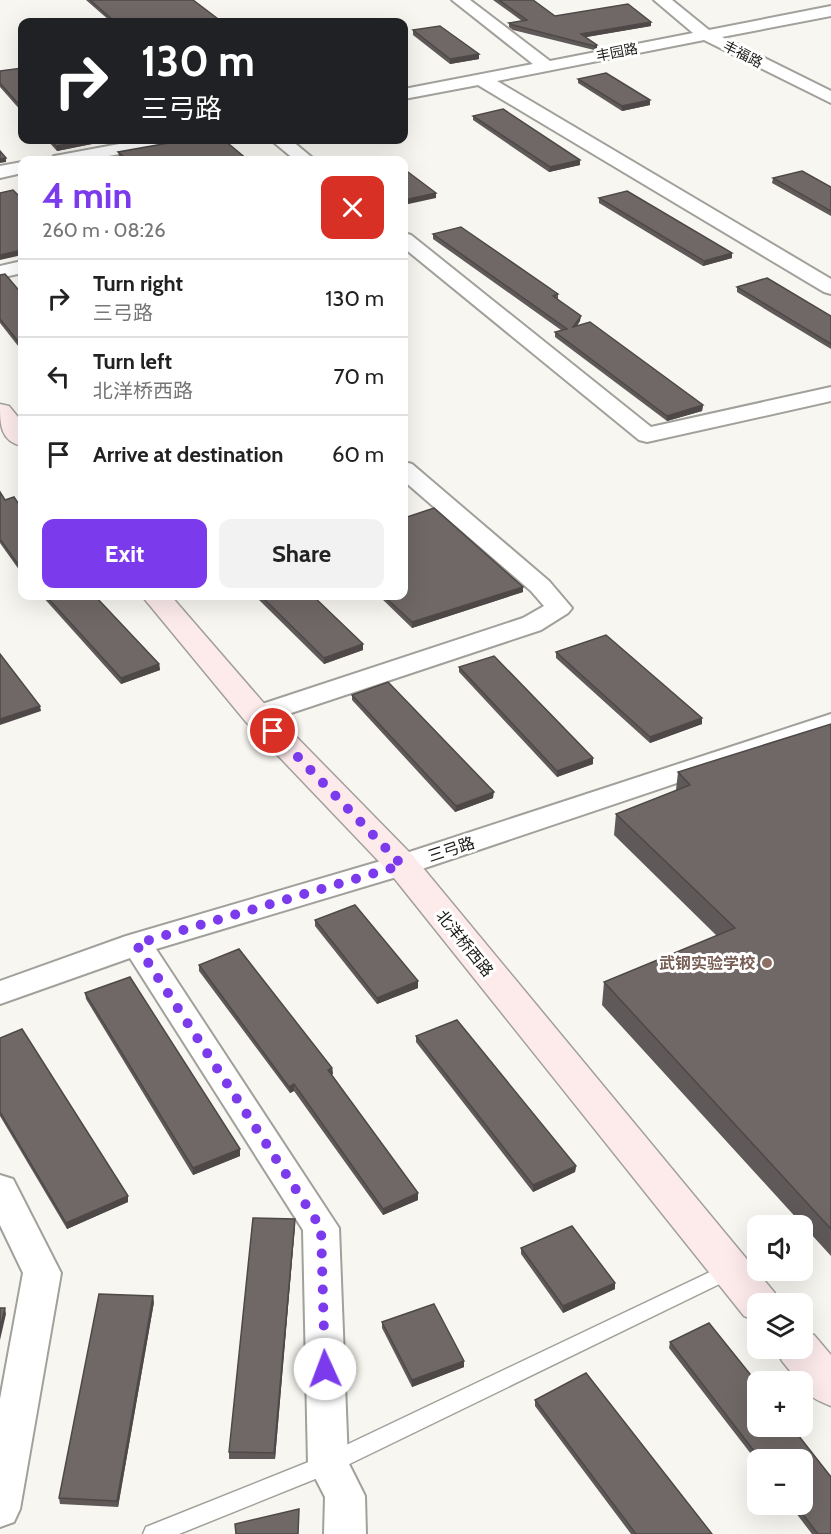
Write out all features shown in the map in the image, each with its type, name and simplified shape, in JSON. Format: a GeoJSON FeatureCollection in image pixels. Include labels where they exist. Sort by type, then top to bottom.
{"type":"FeatureCollection","features":[{"type":"Feature","properties":{"kind":"main road"},"geometry":{"type":"LineString","coordinates":[[0,412],[18,433]]}},
{"type":"Feature","properties":{"kind":"main road","name":"北洋桥西路"},"geometry":{"type":"LineString","coordinates":[[159,600],[257,715],[402,865],[750,1293]]}},
{"type":"Feature","properties":{"kind":"main road"},"geometry":{"type":"LineString","coordinates":[[807,1359],[831,1387]]}},
{"type":"Feature","properties":{"kind":"street"},"geometry":{"type":"LineString","coordinates":[[460,0],[546,66]]}},
{"type":"Feature","properties":{"kind":"street","name":"丰福路"},"geometry":{"type":"LineString","coordinates":[[662,0],[706,35],[831,98]]}},
{"type":"Feature","properties":{"kind":"street","name":"丰园路"},"geometry":{"type":"LineString","coordinates":[[408,93],[831,11]]}},
{"type":"Feature","properties":{"kind":"street"},"geometry":{"type":"LineString","coordinates":[[481,79],[831,288]]}},
{"type":"Feature","properties":{"kind":"street"},"geometry":{"type":"LineString","coordinates":[[82,156],[146,144]]}},
{"type":"Feature","properties":{"kind":"street"},"geometry":{"type":"LineString","coordinates":[[285,144],[301,156]]}},
{"type":"Feature","properties":{"kind":"street"},"geometry":{"type":"LineString","coordinates":[[0,172],[18,169]]}},
{"type":"Feature","properties":{"kind":"street"},"geometry":{"type":"LineString","coordinates":[[408,242],[647,435],[831,394]]}},
{"type":"Feature","properties":{"kind":"street"},"geometry":{"type":"LineString","coordinates":[[0,272],[18,268]]}},
{"type":"Feature","properties":{"kind":"street"},"geometry":{"type":"LineString","coordinates":[[257,715],[532,624],[559,608],[540,586],[408,472]]}},
{"type":"Feature","properties":{"kind":"street","name":"三弓路"},"geometry":{"type":"LineString","coordinates":[[0,993],[136,944],[402,865],[831,722]]}},
{"type":"Feature","properties":{"kind":"street"},"geometry":{"type":"LineString","coordinates":[[136,944],[321,1228],[328,1464],[345,1497],[345,1534]]}},
{"type":"Feature","properties":{"kind":"street"},"geometry":{"type":"LineString","coordinates":[[0,1189],[42,1273],[0,1509]]}},
{"type":"Feature","properties":{"kind":"lane"},"geometry":{"type":"LineString","coordinates":[[154,1534],[328,1464],[730,1270]]}},
{"type":"Feature","properties":{"kind":"building"},"geometry":{"type":"Polygon","coordinates":[[[90,0],[193,0],[217,18],[111,18],[90,0]]]}},
{"type":"Feature","properties":{"kind":"building"},"geometry":{"type":"Polygon","coordinates":[[[499,0],[533,0],[555,16],[628,4],[651,22],[581,34],[597,45],[594,46],[513,25],[509,23],[527,20],[499,0]]]}},
{"type":"Feature","properties":{"kind":"building"},"geometry":{"type":"Polygon","coordinates":[[[440,26],[479,54],[450,59],[413,30],[440,26]]]}},
{"type":"Feature","properties":{"kind":"building"},"geometry":{"type":"Polygon","coordinates":[[[18,69],[18,103],[0,83],[0,71],[18,69]]]}},
{"type":"Feature","properties":{"kind":"building"},"geometry":{"type":"Polygon","coordinates":[[[606,73],[650,100],[622,106],[578,79],[606,73]]]}},
{"type":"Feature","properties":{"kind":"building"},"geometry":{"type":"Polygon","coordinates":[[[503,109],[580,160],[550,167],[473,116],[503,109]]]}},
{"type":"Feature","properties":{"kind":"building"},"geometry":{"type":"Polygon","coordinates":[[[163,144],[229,144],[243,156],[123,156],[118,152],[163,144]]]}},
{"type":"Feature","properties":{"kind":"building"},"geometry":{"type":"Polygon","coordinates":[[[0,151],[6,158],[0,159],[0,151]]]}},
{"type":"Feature","properties":{"kind":"building"},"geometry":{"type":"Polygon","coordinates":[[[802,171],[831,187],[831,211],[773,178],[802,171]]]}},
{"type":"Feature","properties":{"kind":"building"},"geometry":{"type":"Polygon","coordinates":[[[408,172],[436,193],[408,199],[408,172]]]}},
{"type":"Feature","properties":{"kind":"building"},"geometry":{"type":"Polygon","coordinates":[[[13,190],[18,195],[18,251],[0,255],[0,193],[13,190]]]}},
{"type":"Feature","properties":{"kind":"building"},"geometry":{"type":"Polygon","coordinates":[[[627,191],[732,253],[704,261],[599,198],[627,191]]]}},
{"type":"Feature","properties":{"kind":"building"},"geometry":{"type":"Polygon","coordinates":[[[461,227],[558,294],[553,296],[581,316],[573,327],[590,322],[703,405],[667,416],[555,332],[567,329],[433,234],[461,227]]]}},
{"type":"Feature","properties":{"kind":"building"},"geometry":{"type":"Polygon","coordinates":[[[5,274],[18,289],[18,341],[0,319],[0,275],[5,274]]]}},
{"type":"Feature","properties":{"kind":"building"},"geometry":{"type":"Polygon","coordinates":[[[767,278],[831,316],[831,344],[737,287],[767,278]]]}},
{"type":"Feature","properties":{"kind":"building"},"geometry":{"type":"Polygon","coordinates":[[[0,492],[5,500],[14,497],[18,503],[18,564],[0,539],[0,492]]]}},
{"type":"Feature","properties":{"kind":"building"},"geometry":{"type":"Polygon","coordinates":[[[434,508],[523,587],[412,622],[388,600],[408,600],[408,517],[434,508]]]}},
{"type":"Feature","properties":{"kind":"building"},"geometry":{"type":"Polygon","coordinates":[[[50,600],[99,600],[159,664],[121,678],[50,600]]]}},
{"type":"Feature","properties":{"kind":"building"},"geometry":{"type":"Polygon","coordinates":[[[265,600],[317,600],[363,644],[324,658],[265,600]]]}},
{"type":"Feature","properties":{"kind":"building"},"geometry":{"type":"Polygon","coordinates":[[[606,635],[702,718],[650,737],[556,652],[606,635]]]}},
{"type":"Feature","properties":{"kind":"building"},"geometry":{"type":"Polygon","coordinates":[[[0,654],[40,706],[0,719],[0,654]]]}},
{"type":"Feature","properties":{"kind":"building"},"geometry":{"type":"Polygon","coordinates":[[[494,656],[593,758],[557,771],[459,667],[494,656]]]}},
{"type":"Feature","properties":{"kind":"building"},"geometry":{"type":"Polygon","coordinates":[[[388,682],[494,792],[456,806],[352,695],[388,682]]]}},
{"type":"Feature","properties":{"kind":"building","name":"武钢实验学校"},"geometry":{"type":"Polygon","coordinates":[[[831,724],[831,1229],[604,982],[735,928],[616,814],[690,785],[678,772],[831,724]]]}},
{"type":"Feature","properties":{"kind":"building"},"geometry":{"type":"Polygon","coordinates":[[[355,905],[418,981],[377,998],[315,920],[355,905]]]}},
{"type":"Feature","properties":{"kind":"building"},"geometry":{"type":"Polygon","coordinates":[[[239,949],[332,1068],[328,1070],[418,1193],[383,1209],[294,1084],[289,1087],[199,965],[239,949]]]}},
{"type":"Feature","properties":{"kind":"building"},"geometry":{"type":"Polygon","coordinates":[[[130,977],[240,1149],[193,1168],[85,993],[130,977]]]}},
{"type":"Feature","properties":{"kind":"building"},"geometry":{"type":"Polygon","coordinates":[[[457,1020],[576,1166],[533,1185],[416,1036],[457,1020]]]}},
{"type":"Feature","properties":{"kind":"building"},"geometry":{"type":"Polygon","coordinates":[[[22,1029],[128,1196],[66,1223],[0,1112],[0,1038],[22,1029]]]}},
{"type":"Feature","properties":{"kind":"building"},"geometry":{"type":"Polygon","coordinates":[[[253,1218],[295,1219],[274,1453],[229,1452],[253,1218]]]}},
{"type":"Feature","properties":{"kind":"building"},"geometry":{"type":"Polygon","coordinates":[[[572,1226],[615,1283],[563,1306],[521,1248],[572,1226]]]}},
{"type":"Feature","properties":{"kind":"building"},"geometry":{"type":"Polygon","coordinates":[[[99,1294],[153,1296],[117,1501],[59,1498],[99,1294]]]}},
{"type":"Feature","properties":{"kind":"building"},"geometry":{"type":"Polygon","coordinates":[[[434,1304],[464,1361],[412,1380],[382,1322],[434,1304]]]}},
{"type":"Feature","properties":{"kind":"building"},"geometry":{"type":"Polygon","coordinates":[[[0,1308],[5,1308],[0,1329],[0,1308]]]}},
{"type":"Feature","properties":{"kind":"building"},"geometry":{"type":"Polygon","coordinates":[[[709,1323],[748,1371],[747,1437],[800,1437],[809,1449],[753,1449],[670,1342],[709,1323]]]}},
{"type":"Feature","properties":{"kind":"building"},"geometry":{"type":"Polygon","coordinates":[[[586,1373],[712,1534],[636,1534],[535,1400],[586,1373]]]}},
{"type":"Feature","properties":{"kind":"building"},"geometry":{"type":"Polygon","coordinates":[[[813,1454],[831,1477],[831,1534],[818,1534],[803,1515],[813,1515],[813,1454]]]}},
{"type":"Feature","properties":{"kind":"building"},"geometry":{"type":"Polygon","coordinates":[[[299,1509],[298,1534],[236,1534],[235,1524],[299,1509]]]}},
{"type":"Feature","properties":{"kind":"place","name":"武钢实验学校"},"geometry":{"type":"Point","coordinates":[767,963]}},
{"type":"Feature","properties":{"kind":"route"},"geometry":{"type":"LineString","coordinates":[[273,731],[402,865],[136,944],[321,1228],[325,1369]]}}]}
